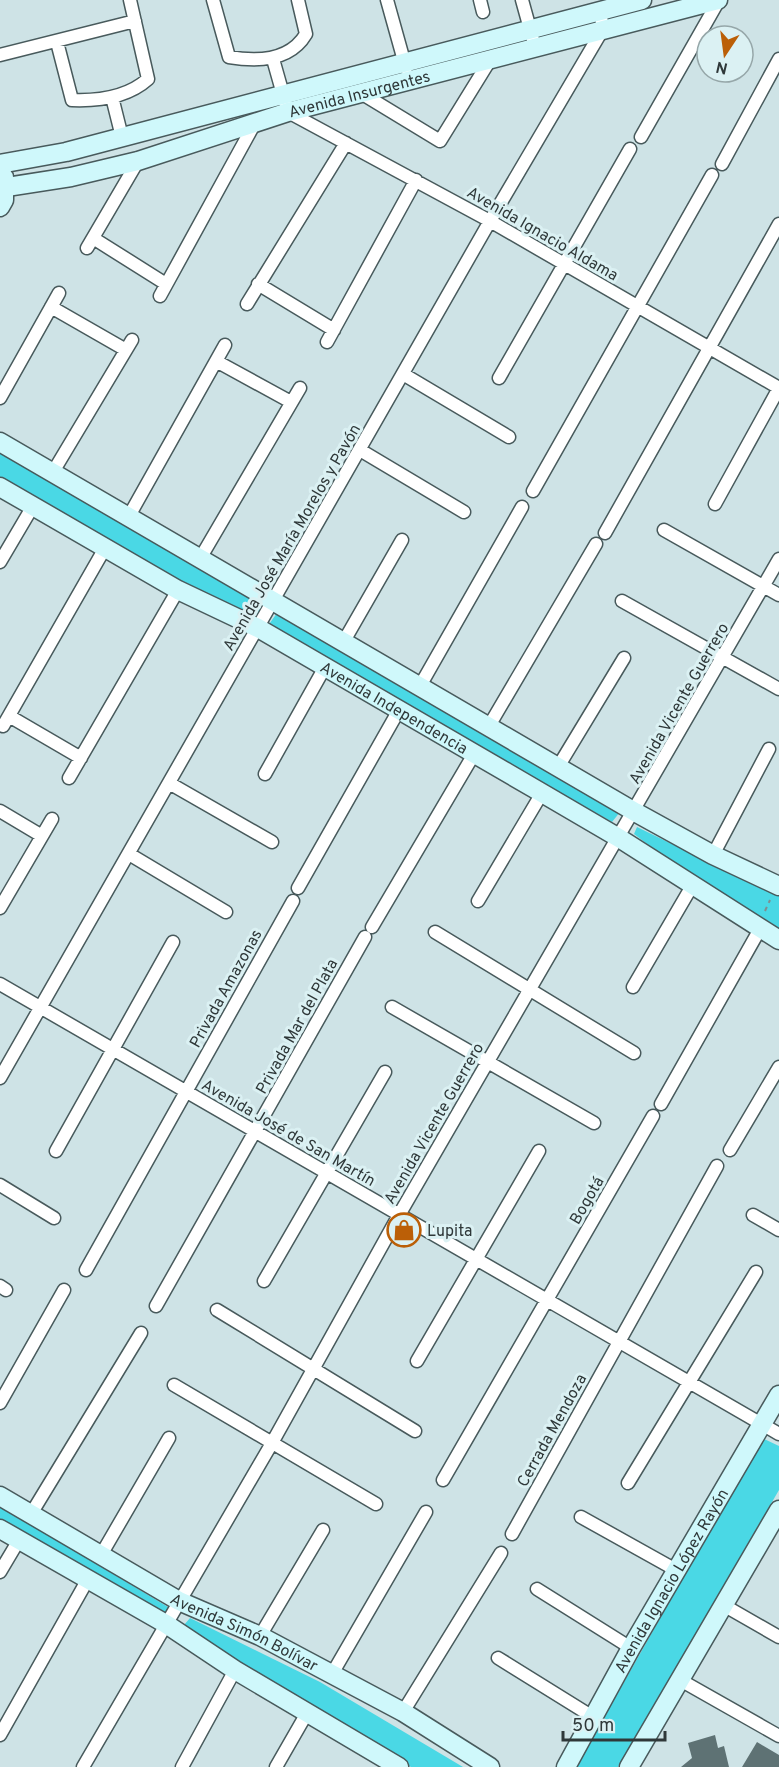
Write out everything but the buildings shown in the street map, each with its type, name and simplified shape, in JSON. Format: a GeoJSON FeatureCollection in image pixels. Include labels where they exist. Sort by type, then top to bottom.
{"type":"FeatureCollection","features":[{"type":"Feature","properties":{"kind":"main road","name":"Avenida Insurgentes"},"geometry":{"type":"LineString","coordinates":[[1,162],[66,152],[122,137],[286,103],[361,93],[410,81],[535,47],[601,20],[642,0]]}},
{"type":"Feature","properties":{"kind":"main road","name":"Avenida Insurgentes"},"geometry":{"type":"LineString","coordinates":[[3,188],[71,177],[138,160],[256,121],[286,103],[404,63],[530,29],[601,20],[718,0]]}},
{"type":"Feature","properties":{"kind":"main road"},"geometry":{"type":"LineString","coordinates":[[0,207],[3,188],[1,162]]}},
{"type":"Feature","properties":{"kind":"main road","name":"Avenida Independencia"},"geometry":{"type":"LineString","coordinates":[[0,442],[201,557],[634,812],[713,855],[778,886]]}},
{"type":"Feature","properties":{"kind":"main road","name":"Avenida Independencia"},"geometry":{"type":"LineString","coordinates":[[0,487],[178,590],[258,628],[542,793],[619,838],[779,940]]}},
{"type":"Feature","properties":{"kind":"main road","name":"Avenida Ignacio López Rayón"},"geometry":{"type":"LineString","coordinates":[[566,1767],[631,1648],[779,1395]]}},
{"type":"Feature","properties":{"kind":"main road","name":"Avenida Simón Bolívar"},"geometry":{"type":"LineString","coordinates":[[0,1496],[179,1601],[260,1636],[403,1712],[490,1767]]}},
{"type":"Feature","properties":{"kind":"main road"},"geometry":{"type":"LineString","coordinates":[[629,1767],[724,1606],[774,1532],[779,1510]]}},
{"type":"Feature","properties":{"kind":"main road","name":"Avenida Simón Bolívar"},"geometry":{"type":"LineString","coordinates":[[0,1529],[166,1624],[235,1670],[307,1713],[376,1761],[399,1767]]}},
{"type":"Feature","properties":{"kind":"street"},"geometry":{"type":"LineString","coordinates":[[57,42],[72,100],[112,97],[140,87],[148,79],[130,0]]}},
{"type":"Feature","properties":{"kind":"street"},"geometry":{"type":"LineString","coordinates":[[213,0],[229,57],[273,59],[299,45],[306,33],[298,0]]}},
{"type":"Feature","properties":{"kind":"street"},"geometry":{"type":"LineString","coordinates":[[387,0],[410,81]]}},
{"type":"Feature","properties":{"kind":"street"},"geometry":{"type":"LineString","coordinates":[[522,0],[535,47]]}},
{"type":"Feature","properties":{"kind":"street"},"geometry":{"type":"LineString","coordinates":[[641,137],[718,0]]}},
{"type":"Feature","properties":{"kind":"street","name":"Avenida José María Morelos y Pavón"},"geometry":{"type":"LineString","coordinates":[[0,1078],[360,450],[601,20]]}},
{"type":"Feature","properties":{"kind":"street"},"geometry":{"type":"LineString","coordinates":[[0,55],[135,21]]}},
{"type":"Feature","properties":{"kind":"street"},"geometry":{"type":"LineString","coordinates":[[273,59],[286,103]]}},
{"type":"Feature","properties":{"kind":"street"},"geometry":{"type":"LineString","coordinates":[[722,164],[779,59]]}},
{"type":"Feature","properties":{"kind":"street"},"geometry":{"type":"LineString","coordinates":[[361,93],[440,141],[490,60]]}},
{"type":"Feature","properties":{"kind":"street"},"geometry":{"type":"LineString","coordinates":[[112,97],[122,137]]}},
{"type":"Feature","properties":{"kind":"street","name":"Avenida Ignacio Aldama"},"geometry":{"type":"LineString","coordinates":[[286,103],[346,143],[490,221],[779,388]]}},
{"type":"Feature","properties":{"kind":"street"},"geometry":{"type":"LineString","coordinates":[[138,160],[90,243],[163,290],[256,121]]}},
{"type":"Feature","properties":{"kind":"street"},"geometry":{"type":"LineString","coordinates":[[247,304],[346,143]]}},
{"type":"Feature","properties":{"kind":"street"},"geometry":{"type":"LineString","coordinates":[[499,378],[630,150]]}},
{"type":"Feature","properties":{"kind":"street"},"geometry":{"type":"LineString","coordinates":[[533,491],[712,175]]}},
{"type":"Feature","properties":{"kind":"street"},"geometry":{"type":"LineString","coordinates":[[327,342],[416,180]]}},
{"type":"Feature","properties":{"kind":"street"},"geometry":{"type":"LineString","coordinates":[[605,533],[779,224]]}},
{"type":"Feature","properties":{"kind":"street"},"geometry":{"type":"LineString","coordinates":[[258,284],[334,330]]}},
{"type":"Feature","properties":{"kind":"street"},"geometry":{"type":"LineString","coordinates":[[0,398],[59,293]]}},
{"type":"Feature","properties":{"kind":"street"},"geometry":{"type":"LineString","coordinates":[[51,307],[129,345],[53,472]]}},
{"type":"Feature","properties":{"kind":"street"},"geometry":{"type":"LineString","coordinates":[[129,516],[225,345]]}},
{"type":"Feature","properties":{"kind":"street"},"geometry":{"type":"LineString","coordinates":[[216,361],[291,402]]}},
{"type":"Feature","properties":{"kind":"street"},"geometry":{"type":"LineString","coordinates":[[403,374],[509,437]]}},
{"type":"Feature","properties":{"kind":"street"},"geometry":{"type":"LineString","coordinates":[[201,557],[300,388]]}},
{"type":"Feature","properties":{"kind":"street"},"geometry":{"type":"LineString","coordinates":[[715,504],[779,388]]}},
{"type":"Feature","properties":{"kind":"street"},"geometry":{"type":"LineString","coordinates":[[360,450],[464,512]]}},
{"type":"Feature","properties":{"kind":"street"},"geometry":{"type":"LineString","coordinates":[[0,562],[33,506]]}},
{"type":"Feature","properties":{"kind":"street"},"geometry":{"type":"LineString","coordinates":[[420,686],[522,507]]}},
{"type":"Feature","properties":{"kind":"street"},"geometry":{"type":"LineString","coordinates":[[664,530],[779,595]]}},
{"type":"Feature","properties":{"kind":"street"},"geometry":{"type":"LineString","coordinates":[[344,641],[402,540]]}},
{"type":"Feature","properties":{"kind":"street"},"geometry":{"type":"LineString","coordinates":[[489,726],[596,544]]}},
{"type":"Feature","properties":{"kind":"street"},"geometry":{"type":"LineString","coordinates":[[81,758],[6,721],[105,548]]}},
{"type":"Feature","properties":{"kind":"street","name":"Avenida Vicente Guerrero"},"geometry":{"type":"LineString","coordinates":[[82,1767],[272,1443],[399,1215],[725,657],[779,560]]}},
{"type":"Feature","properties":{"kind":"street"},"geometry":{"type":"LineString","coordinates":[[69,778],[178,590]]}},
{"type":"Feature","properties":{"kind":"street"},"geometry":{"type":"LineString","coordinates":[[622,601],[779,689]]}},
{"type":"Feature","properties":{"kind":"street"},"geometry":{"type":"LineString","coordinates":[[558,767],[624,658]]}},
{"type":"Feature","properties":{"kind":"street"},"geometry":{"type":"LineString","coordinates":[[265,774],[324,667]]}},
{"type":"Feature","properties":{"kind":"street"},"geometry":{"type":"LineString","coordinates":[[298,888],[399,710]]}},
{"type":"Feature","properties":{"kind":"street"},"geometry":{"type":"LineString","coordinates":[[713,855],[769,749]]}},
{"type":"Feature","properties":{"kind":"street","name":"Privada Mar del Plata"},"geometry":{"type":"LineString","coordinates":[[156,1306],[369,932],[474,754]]}},
{"type":"Feature","properties":{"kind":"street"},"geometry":{"type":"LineString","coordinates":[[169,783],[272,842]]}},
{"type":"Feature","properties":{"kind":"street"},"geometry":{"type":"LineString","coordinates":[[478,901],[542,793]]}},
{"type":"Feature","properties":{"kind":"street"},"geometry":{"type":"LineString","coordinates":[[0,812],[42,836]]}},
{"type":"Feature","properties":{"kind":"street"},"geometry":{"type":"LineString","coordinates":[[0,908],[52,819]]}},
{"type":"Feature","properties":{"kind":"street"},"geometry":{"type":"LineString","coordinates":[[129,854],[226,912]]}},
{"type":"Feature","properties":{"kind":"street"},"geometry":{"type":"LineString","coordinates":[[633,987],[692,886]]}},
{"type":"Feature","properties":{"kind":"street","name":"Privada Amazonas"},"geometry":{"type":"LineString","coordinates":[[86,1270],[292,901]]}},
{"type":"Feature","properties":{"kind":"street"},"geometry":{"type":"LineString","coordinates":[[661,1104],[758,928]]}},
{"type":"Feature","properties":{"kind":"street"},"geometry":{"type":"LineString","coordinates":[[435,932],[634,1053]]}},
{"type":"Feature","properties":{"kind":"street"},"geometry":{"type":"LineString","coordinates":[[56,1151],[173,942]]}},
{"type":"Feature","properties":{"kind":"street","name":"Avenida José de San Martín"},"geometry":{"type":"LineString","coordinates":[[0,984],[779,1434]]}},
{"type":"Feature","properties":{"kind":"street"},"geometry":{"type":"LineString","coordinates":[[392,1006],[594,1123]]}},
{"type":"Feature","properties":{"kind":"street"},"geometry":{"type":"LineString","coordinates":[[730,1150],[779,1067]]}},
{"type":"Feature","properties":{"kind":"street"},"geometry":{"type":"LineString","coordinates":[[264,1281],[385,1072]]}},
{"type":"Feature","properties":{"kind":"street","name":"Bogotá"},"geometry":{"type":"LineString","coordinates":[[443,1480],[654,1116]]}},
{"type":"Feature","properties":{"kind":"street"},"geometry":{"type":"LineString","coordinates":[[417,1361],[539,1152]]}},
{"type":"Feature","properties":{"kind":"street","name":"Cerrada Mendoza"},"geometry":{"type":"LineString","coordinates":[[512,1534],[717,1166]]}},
{"type":"Feature","properties":{"kind":"street"},"geometry":{"type":"LineString","coordinates":[[0,1185],[54,1218]]}},
{"type":"Feature","properties":{"kind":"street"},"geometry":{"type":"LineString","coordinates":[[753,1215],[779,1230]]}},
{"type":"Feature","properties":{"kind":"street"},"geometry":{"type":"LineString","coordinates":[[628,1483],[756,1272]]}},
{"type":"Feature","properties":{"kind":"street"},"geometry":{"type":"LineString","coordinates":[[0,1403],[64,1290]]}},
{"type":"Feature","properties":{"kind":"street"},"geometry":{"type":"LineString","coordinates":[[217,1310],[415,1431]]}},
{"type":"Feature","properties":{"kind":"street"},"geometry":{"type":"LineString","coordinates":[[31,1514],[141,1333]]}},
{"type":"Feature","properties":{"kind":"street"},"geometry":{"type":"LineString","coordinates":[[174,1385],[376,1504]]}},
{"type":"Feature","properties":{"kind":"street"},"geometry":{"type":"LineString","coordinates":[[101,1555],[169,1438]]}},
{"type":"Feature","properties":{"kind":"street"},"geometry":{"type":"LineString","coordinates":[[332,1674],[426,1512]]}},
{"type":"Feature","properties":{"kind":"street"},"geometry":{"type":"LineString","coordinates":[[581,1517],[676,1570]]}},
{"type":"Feature","properties":{"kind":"street"},"geometry":{"type":"LineString","coordinates":[[260,1636],[323,1530]]}},
{"type":"Feature","properties":{"kind":"street"},"geometry":{"type":"LineString","coordinates":[[0,1572],[19,1540]]}},
{"type":"Feature","properties":{"kind":"street"},"geometry":{"type":"LineString","coordinates":[[403,1712],[501,1553]]}},
{"type":"Feature","properties":{"kind":"street"},"geometry":{"type":"LineString","coordinates":[[0,1735],[88,1579]]}},
{"type":"Feature","properties":{"kind":"street"},"geometry":{"type":"LineString","coordinates":[[537,1589],[631,1648]]}},
{"type":"Feature","properties":{"kind":"street"},"geometry":{"type":"LineString","coordinates":[[724,1606],[779,1637]]}},
{"type":"Feature","properties":{"kind":"street"},"geometry":{"type":"LineString","coordinates":[[498,1658],[593,1717]]}},
{"type":"Feature","properties":{"kind":"street"},"geometry":{"type":"LineString","coordinates":[[182,1767],[235,1670]]}},
{"type":"Feature","properties":{"kind":"street"},"geometry":{"type":"LineString","coordinates":[[682,1680],[779,1736]]}},
{"type":"Feature","properties":{"kind":"street"},"geometry":{"type":"LineString","coordinates":[[276,1767],[307,1713]]}},
{"type":"Feature","properties":{"kind":"path"},"geometry":{"type":"LineString","coordinates":[[758,928],[778,886]]}},
{"type":"Feature","properties":{"kind":"shaded area"},"geometry":{"type":"Polygon","coordinates":[[[0,453],[264,605],[255,619],[182,584],[0,478],[0,453]]]}},
{"type":"Feature","properties":{"kind":"shaded area"},"geometry":{"type":"Polygon","coordinates":[[[277,613],[620,812],[612,822],[267,627],[277,613]]]}},
{"type":"Feature","properties":{"kind":"shaded area"},"geometry":{"type":"Polygon","coordinates":[[[637,827],[779,896],[779,931],[694,880],[634,834],[637,827]]]}},
{"type":"Feature","properties":{"kind":"shaded area"},"geometry":{"type":"Polygon","coordinates":[[[762,1438],[779,1446],[779,1490],[618,1767],[576,1767],[762,1438]]]}},
{"type":"Feature","properties":{"kind":"shaded area"},"geometry":{"type":"Polygon","coordinates":[[[0,1506],[168,1607],[165,1616],[0,1519],[0,1506]]]}},
{"type":"Feature","properties":{"kind":"shaded area"},"geometry":{"type":"Polygon","coordinates":[[[190,1618],[320,1682],[463,1767],[411,1767],[243,1667],[184,1625],[190,1618]]]}},
{"type":"Feature","properties":{"kind":"place","name":"Lupita"},"geometry":{"type":"Point","coordinates":[404,1230]}}]}
